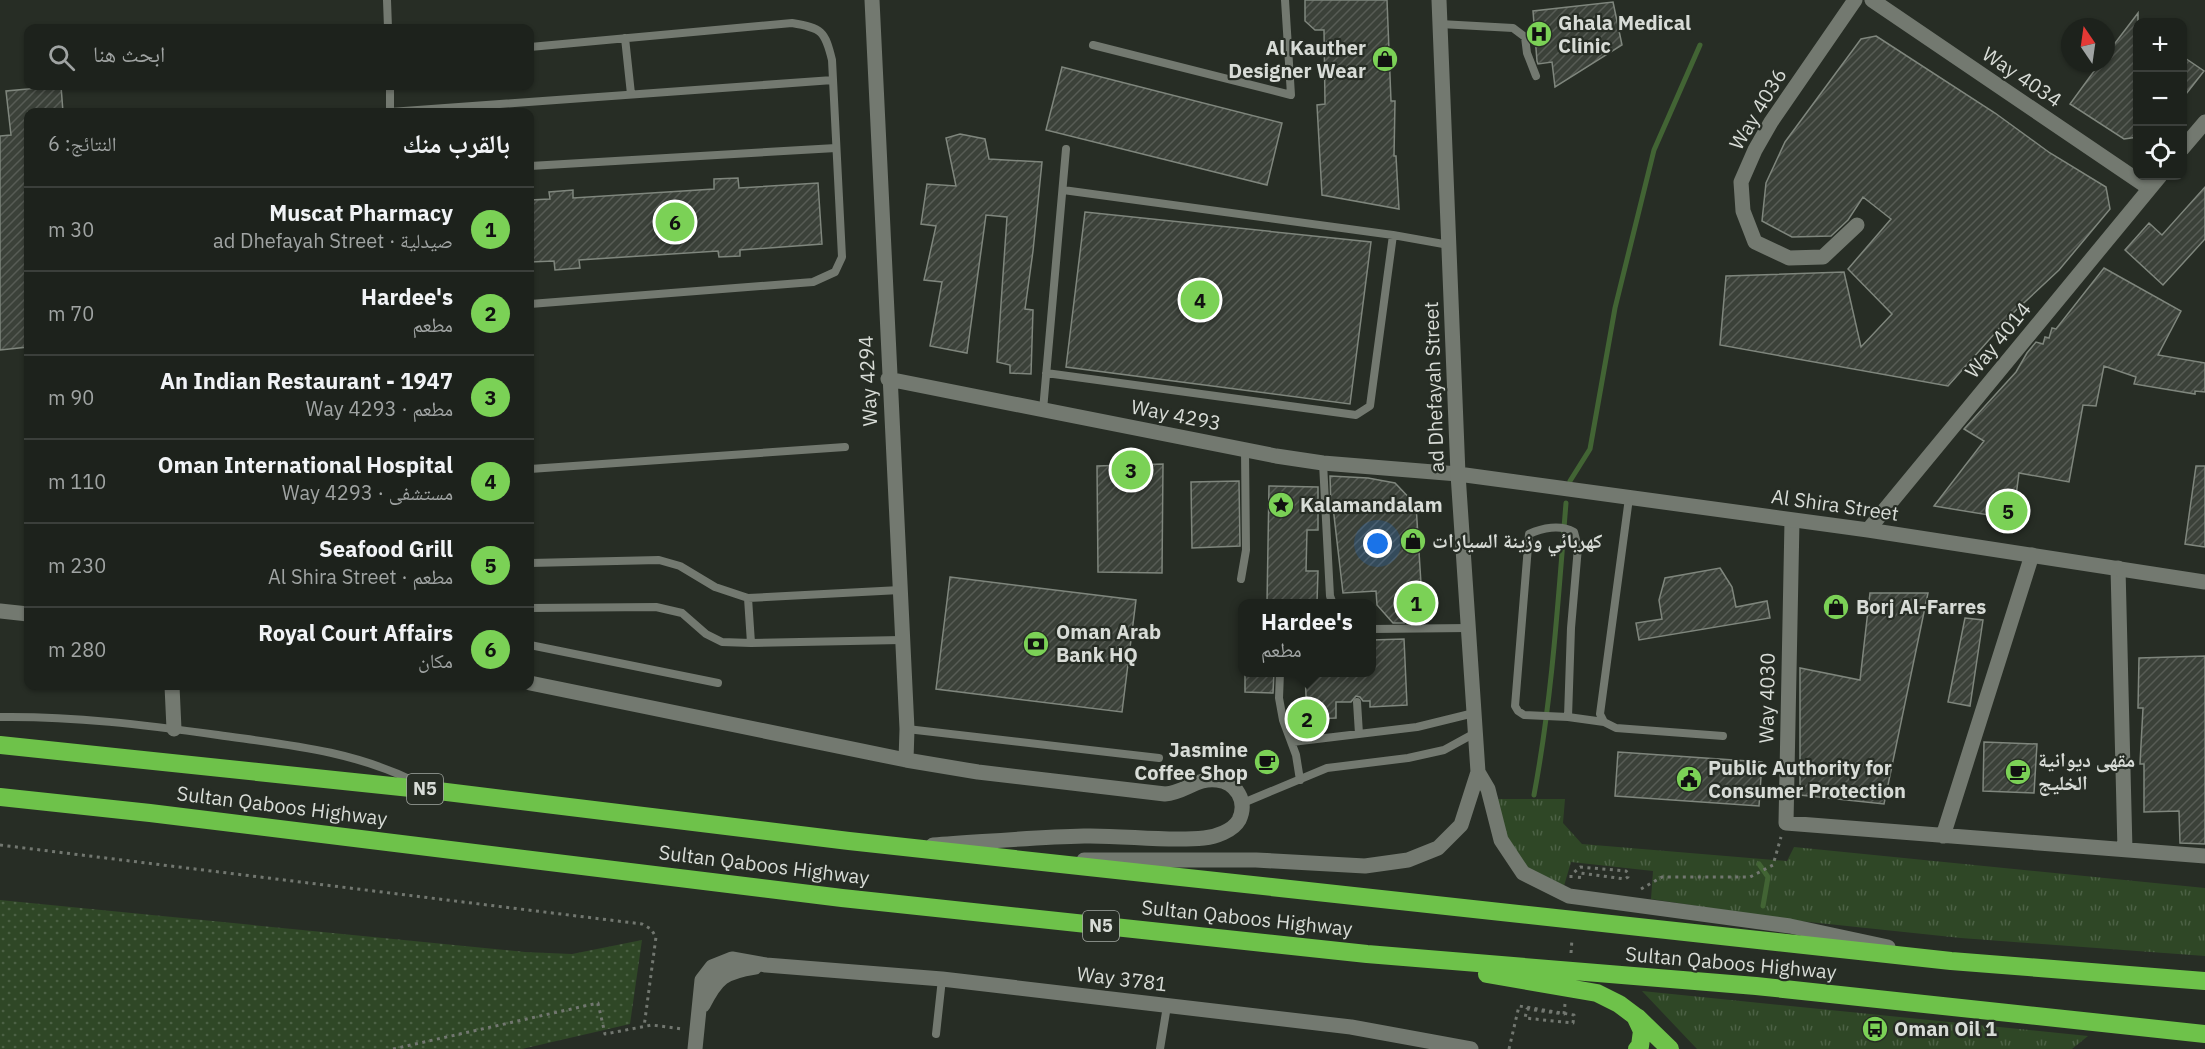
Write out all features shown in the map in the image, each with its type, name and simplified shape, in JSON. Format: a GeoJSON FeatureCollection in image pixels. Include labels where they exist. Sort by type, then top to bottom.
{"type":"FeatureCollection","features":[{"type":"Feature","properties":{"kind":"highway","name":"Sultan Qaboos Highway"},"geometry":{"type":"LineString","coordinates":[[0,745],[430,790],[897,847],[1952,961],[2205,981]]}},
{"type":"Feature","properties":{"kind":"highway","name":"Sultan Qaboos Highway"},"geometry":{"type":"LineString","coordinates":[[0,797],[162,814],[842,898],[1367,954],[1755,986],[2205,1034]]}},
{"type":"Feature","properties":{"kind":"highway"},"geometry":{"type":"LineString","coordinates":[[1367,954],[1597,993],[1619,1004],[1635,1016],[1670,1049]]}},
{"type":"Feature","properties":{"kind":"highway"},"geometry":{"type":"LineString","coordinates":[[1635,1016],[1642,1031],[1640,1046],[1637,1049]]}},
{"type":"Feature","properties":{"kind":"street","name":"Way 4294"},"geometry":{"type":"LineString","coordinates":[[872,0],[888,379],[907,729],[906,760]]}},
{"type":"Feature","properties":{"kind":"street","name":"ad Dhefayah Street"},"geometry":{"type":"LineString","coordinates":[[1439,0],[1458,474],[1478,772]]}},
{"type":"Feature","properties":{"kind":"street","name":"Way 4036"},"geometry":{"type":"LineString","coordinates":[[1855,0],[1771,122],[1741,182],[1743,211],[1755,242],[1789,258],[1822,256],[1857,225]]}},
{"type":"Feature","properties":{"kind":"street","name":"Way 4034"},"geometry":{"type":"LineString","coordinates":[[1872,0],[2150,188]]}},
{"type":"Feature","properties":{"kind":"street"},"geometry":{"type":"LineString","coordinates":[[2187,143],[2205,122]]}},
{"type":"Feature","properties":{"kind":"street","name":"Way 4014"},"geometry":{"type":"LineString","coordinates":[[1868,530],[2157,180]]}},
{"type":"Feature","properties":{"kind":"street","name":"Way 4293"},"geometry":{"type":"LineString","coordinates":[[888,379],[1245,450],[1323,463],[1458,474]]}},
{"type":"Feature","properties":{"kind":"street","name":"Al Shira Street"},"geometry":{"type":"LineString","coordinates":[[1458,474],[1868,530],[2205,582]]}},
{"type":"Feature","properties":{"kind":"street","name":"Way 4030"},"geometry":{"type":"LineString","coordinates":[[1786,823],[1792,521]]}},
{"type":"Feature","properties":{"kind":"street"},"geometry":{"type":"LineString","coordinates":[[1943,837],[2032,555]]}},
{"type":"Feature","properties":{"kind":"street"},"geometry":{"type":"LineString","coordinates":[[2118,568],[2125,850]]}},
{"type":"Feature","properties":{"kind":"street"},"geometry":{"type":"LineString","coordinates":[[0,611],[24,614]]}},
{"type":"Feature","properties":{"kind":"street"},"geometry":{"type":"LineString","coordinates":[[534,684],[906,760],[978,772],[1165,794],[1177,794],[1198,782],[1215,779],[1230,783],[1238,792],[1243,803],[1239,820],[1227,831],[1205,838],[1085,836],[897,847]]}},
{"type":"Feature","properties":{"kind":"street"},"geometry":{"type":"LineString","coordinates":[[172,690],[174,729]]}},
{"type":"Feature","properties":{"kind":"street"},"geometry":{"type":"LineString","coordinates":[[1014,859],[1256,860],[1365,866],[1408,860],[1438,848],[1461,825],[1478,772]]}},
{"type":"Feature","properties":{"kind":"street"},"geometry":{"type":"LineString","coordinates":[[1478,772],[1488,789],[1501,840],[1523,873],[1569,896],[1790,926],[1952,961]]}},
{"type":"Feature","properties":{"kind":"street"},"geometry":{"type":"LineString","coordinates":[[1786,823],[2205,856]]}},
{"type":"Feature","properties":{"kind":"street","name":"Way 3781"},"geometry":{"type":"LineString","coordinates":[[695,1049],[700,1012],[711,988],[720,977],[735,970],[766,965],[942,979],[1351,1028],[1471,1049]]}},
{"type":"Feature","properties":{"kind":"lane"},"geometry":{"type":"LineString","coordinates":[[387,0],[388,24]]}},
{"type":"Feature","properties":{"kind":"lane"},"geometry":{"type":"LineString","coordinates":[[1093,45],[1291,95],[1285,0]]}},
{"type":"Feature","properties":{"kind":"lane"},"geometry":{"type":"LineString","coordinates":[[534,47],[792,23],[814,26],[827,39],[832,60],[842,257],[835,272],[813,282],[534,304]]}},
{"type":"Feature","properties":{"kind":"lane"},"geometry":{"type":"LineString","coordinates":[[1440,24],[1513,28],[1525,37],[1527,53],[1536,76]]}},
{"type":"Feature","properties":{"kind":"lane"},"geometry":{"type":"LineString","coordinates":[[625,38],[631,94]]}},
{"type":"Feature","properties":{"kind":"lane"},"geometry":{"type":"LineString","coordinates":[[444,108],[833,80]]}},
{"type":"Feature","properties":{"kind":"lane"},"geometry":{"type":"LineString","coordinates":[[390,90],[390,108]]}},
{"type":"Feature","properties":{"kind":"lane"},"geometry":{"type":"LineString","coordinates":[[534,166],[836,148]]}},
{"type":"Feature","properties":{"kind":"lane"},"geometry":{"type":"LineString","coordinates":[[1043,410],[1066,149]]}},
{"type":"Feature","properties":{"kind":"lane"},"geometry":{"type":"LineString","coordinates":[[1063,190],[1393,235],[1449,245]]}},
{"type":"Feature","properties":{"kind":"lane"},"geometry":{"type":"LineString","coordinates":[[1046,373],[1356,415],[1370,406],[1393,235]]}},
{"type":"Feature","properties":{"kind":"lane"},"geometry":{"type":"LineString","coordinates":[[534,469],[845,447]]}},
{"type":"Feature","properties":{"kind":"lane"},"geometry":{"type":"LineString","coordinates":[[1241,579],[1246,550],[1245,450]]}},
{"type":"Feature","properties":{"kind":"lane"},"geometry":{"type":"LineString","coordinates":[[1323,463],[1331,599]]}},
{"type":"Feature","properties":{"kind":"lane"},"geometry":{"type":"LineString","coordinates":[[1604,722],[1600,714],[1629,498]]}},
{"type":"Feature","properties":{"kind":"lane"},"geometry":{"type":"LineString","coordinates":[[1569,717],[1571,628],[1578,547],[1574,532],[1567,528],[1553,528],[1529,534],[1515,706],[1518,711],[1524,715],[1569,717],[1604,722],[1616,728],[1723,736]]}},
{"type":"Feature","properties":{"kind":"lane"},"geometry":{"type":"LineString","coordinates":[[534,563],[659,560],[680,566],[715,587],[748,598],[900,590]]}},
{"type":"Feature","properties":{"kind":"lane"},"geometry":{"type":"LineString","coordinates":[[748,598],[751,643]]}},
{"type":"Feature","properties":{"kind":"lane"},"geometry":{"type":"LineString","coordinates":[[534,608],[656,607],[682,613],[706,634],[722,642],[901,640]]}},
{"type":"Feature","properties":{"kind":"lane"},"geometry":{"type":"LineString","coordinates":[[1376,629],[1468,628]]}},
{"type":"Feature","properties":{"kind":"lane"},"geometry":{"type":"LineString","coordinates":[[534,646],[718,683]]}},
{"type":"Feature","properties":{"kind":"lane"},"geometry":{"type":"LineString","coordinates":[[1280,677],[1279,698],[1282,720],[1292,742],[1300,780]]}},
{"type":"Feature","properties":{"kind":"lane"},"geometry":{"type":"LineString","coordinates":[[1357,702],[1359,734]]}},
{"type":"Feature","properties":{"kind":"lane"},"geometry":{"type":"LineString","coordinates":[[1292,742],[1417,727],[1474,712]]}},
{"type":"Feature","properties":{"kind":"lane"},"geometry":{"type":"LineString","coordinates":[[0,717],[94,721],[299,746],[345,754],[389,769],[430,790]]}},
{"type":"Feature","properties":{"kind":"lane"},"geometry":{"type":"LineString","coordinates":[[907,729],[1159,759]]}},
{"type":"Feature","properties":{"kind":"lane"},"geometry":{"type":"LineString","coordinates":[[1243,803],[1327,768],[1408,758],[1444,750],[1475,733]]}},
{"type":"Feature","properties":{"kind":"lane"},"geometry":{"type":"LineString","coordinates":[[936,1034],[942,979]]}},
{"type":"Feature","properties":{"kind":"lane"},"geometry":{"type":"LineString","coordinates":[[1160,1049],[1167,1006]]}},
{"type":"Feature","properties":{"kind":"path"},"geometry":{"type":"LineString","coordinates":[[1649,885],[1662,877],[1750,877],[1773,865],[1786,823]]}},
{"type":"Feature","properties":{"kind":"path"},"geometry":{"type":"LineString","coordinates":[[0,845],[642,924],[651,929],[656,937],[644,1027]]}},
{"type":"Feature","properties":{"kind":"path"},"geometry":{"type":"LineString","coordinates":[[1571,875],[1580,867],[1628,873],[1625,879],[1580,873],[1579,885]]}},
{"type":"Feature","properties":{"kind":"path"},"geometry":{"type":"LineString","coordinates":[[1570,956],[1573,932]]}},
{"type":"Feature","properties":{"kind":"path"},"geometry":{"type":"LineString","coordinates":[[393,1049],[598,1003],[605,1034],[652,1025],[697,1031]]}},
{"type":"Feature","properties":{"kind":"path"},"geometry":{"type":"LineString","coordinates":[[1509,1049],[1519,1006],[1568,1014],[1574,1016],[1573,1023],[1525,1018],[1527,1009],[1564,1014],[1565,1003]]}},
{"type":"Feature","properties":{"kind":"green space"},"geometry":{"type":"Polygon","coordinates":[[[1495,799],[1565,799],[1563,823],[1582,844],[1787,861],[1794,847],[2205,888],[2205,956],[1961,938],[1790,920],[1651,899],[1653,871],[1571,862],[1564,886],[1527,868],[1506,838],[1495,799]]]}},
{"type":"Feature","properties":{"kind":"green space"},"geometry":{"type":"Polygon","coordinates":[[[0,900],[525,952],[572,954],[642,940],[630,1024],[522,1049],[0,1049],[0,900]]]}},
{"type":"Feature","properties":{"kind":"green space"},"geometry":{"type":"Polygon","coordinates":[[[1642,991],[2088,1036],[2072,1049],[1697,1049],[1642,991]]]}},
{"type":"Feature","properties":{"kind":"building"},"geometry":{"type":"Polygon","coordinates":[[[1305,0],[1387,0],[1391,101],[1395,101],[1394,156],[1396,156],[1399,209],[1322,195],[1317,105],[1325,104],[1324,30],[1315,30],[1305,21],[1305,0]]]}},
{"type":"Feature","properties":{"kind":"building"},"geometry":{"type":"Polygon","coordinates":[[[1613,2],[1622,45],[1555,87],[1552,62],[1538,64],[1537,61],[1533,11],[1613,2]]]}},
{"type":"Feature","properties":{"kind":"building"},"geometry":{"type":"Polygon","coordinates":[[[2133,20],[2133,138],[2124,139],[2070,104],[2093,72],[2115,72],[2115,43],[2133,20]]]}},
{"type":"Feature","properties":{"kind":"building"},"geometry":{"type":"Polygon","coordinates":[[[1876,36],[1995,113],[2050,153],[2106,187],[2110,209],[2059,270],[2012,314],[1948,386],[1720,345],[1726,276],[1844,272],[1861,347],[1892,314],[1848,269],[1891,219],[1863,197],[1848,220],[1831,236],[1792,237],[1762,221],[1766,183],[1785,142],[1861,39],[1876,36]]]}},
{"type":"Feature","properties":{"kind":"building"},"geometry":{"type":"Polygon","coordinates":[[[2187,59],[2204,71],[2187,93],[2187,59]]]}},
{"type":"Feature","properties":{"kind":"building"},"geometry":{"type":"Polygon","coordinates":[[[1062,67],[1282,123],[1267,185],[1046,130],[1062,67]]]}},
{"type":"Feature","properties":{"kind":"building"},"geometry":{"type":"Polygon","coordinates":[[[61,90],[63,108],[24,108],[24,347],[0,350],[0,136],[11,135],[6,91],[61,90]]]}},
{"type":"Feature","properties":{"kind":"building"},"geometry":{"type":"Polygon","coordinates":[[[960,134],[985,139],[989,159],[1042,162],[1025,309],[1033,310],[1031,374],[1010,373],[1010,365],[997,362],[1007,217],[986,215],[967,353],[930,346],[942,282],[924,280],[936,226],[921,224],[927,184],[956,186],[946,138],[960,134]]]}},
{"type":"Feature","properties":{"kind":"building"},"geometry":{"type":"Polygon","coordinates":[[[738,178],[739,188],[818,183],[822,244],[740,250],[740,256],[719,257],[718,251],[579,260],[580,268],[555,270],[554,261],[534,262],[534,200],[550,199],[549,192],[573,190],[573,198],[714,189],[714,179],[738,178]]]}},
{"type":"Feature","properties":{"kind":"building"},"geometry":{"type":"Polygon","coordinates":[[[2205,187],[2205,239],[2163,285],[2125,250],[2149,223],[2162,235],[2205,187]]]}},
{"type":"Feature","properties":{"kind":"building"},"geometry":{"type":"Polygon","coordinates":[[[1085,212],[1371,242],[1350,404],[1066,367],[1085,212]]]}},
{"type":"Feature","properties":{"kind":"building"},"geometry":{"type":"Polygon","coordinates":[[[2104,268],[2181,311],[2158,355],[2205,363],[2205,392],[2195,391],[2195,394],[2134,384],[2136,377],[2104,366],[2096,406],[2083,405],[2069,482],[2019,473],[2013,519],[1934,506],[1984,441],[1964,429],[2016,372],[2036,342],[2043,344],[2045,337],[2049,338],[2052,328],[2056,329],[2104,268]]]}},
{"type":"Feature","properties":{"kind":"building"},"geometry":{"type":"Polygon","coordinates":[[[1163,464],[1162,573],[1098,572],[1097,466],[1163,464]]]}},
{"type":"Feature","properties":{"kind":"building"},"geometry":{"type":"Polygon","coordinates":[[[2196,466],[2205,466],[2205,547],[2185,544],[2196,466]]]}},
{"type":"Feature","properties":{"kind":"building"},"geometry":{"type":"Polygon","coordinates":[[[1330,476],[1368,478],[1395,483],[1416,505],[1423,615],[1403,617],[1404,623],[1393,623],[1377,605],[1376,591],[1343,593],[1333,507],[1331,507],[1330,476]]]}},
{"type":"Feature","properties":{"kind":"building"},"geometry":{"type":"Polygon","coordinates":[[[1239,481],[1240,546],[1192,548],[1191,482],[1239,481]]]}},
{"type":"Feature","properties":{"kind":"building"},"geometry":{"type":"Polygon","coordinates":[[[1269,486],[1318,487],[1318,530],[1307,530],[1306,571],[1318,571],[1317,599],[1267,599],[1269,486]]]}},
{"type":"Feature","properties":{"kind":"building"},"geometry":{"type":"Polygon","coordinates":[[[1720,568],[1732,587],[1736,607],[1767,601],[1770,618],[1639,640],[1636,623],[1662,619],[1659,600],[1665,578],[1720,568]]]}},
{"type":"Feature","properties":{"kind":"building","name":"Oman Arab Bank HQ"},"geometry":{"type":"Polygon","coordinates":[[[950,577],[1136,600],[1122,712],[936,689],[950,577]]]}},
{"type":"Feature","properties":{"kind":"building"},"geometry":{"type":"Polygon","coordinates":[[[1870,593],[1928,593],[1884,804],[1800,795],[1800,668],[1860,680],[1870,593]]]}},
{"type":"Feature","properties":{"kind":"building"},"geometry":{"type":"Polygon","coordinates":[[[1965,618],[1983,620],[1970,706],[1948,702],[1965,618]]]}},
{"type":"Feature","properties":{"kind":"building"},"geometry":{"type":"Polygon","coordinates":[[[1404,639],[1407,705],[1370,707],[1370,701],[1363,701],[1356,696],[1351,702],[1336,702],[1336,718],[1307,719],[1305,677],[1376,677],[1376,640],[1404,639]]]}},
{"type":"Feature","properties":{"kind":"building"},"geometry":{"type":"Polygon","coordinates":[[[2205,656],[2205,844],[2180,843],[2179,811],[2144,812],[2144,764],[2140,764],[2143,708],[2138,708],[2139,658],[2205,656]]]}},
{"type":"Feature","properties":{"kind":"building"},"geometry":{"type":"Polygon","coordinates":[[[1245,677],[1274,677],[1273,693],[1245,692],[1245,677]]]}},
{"type":"Feature","properties":{"kind":"building"},"geometry":{"type":"Polygon","coordinates":[[[1984,742],[2037,744],[2034,793],[1983,791],[1984,742]]]}},
{"type":"Feature","properties":{"kind":"building","name":"Public Authority for Consumer Protection"},"geometry":{"type":"Polygon","coordinates":[[[1618,752],[1762,762],[1759,806],[1615,796],[1618,752]]]}},
{"type":"Feature","properties":{"kind":"waterway"},"geometry":{"type":"LineString","coordinates":[[1570,481],[1590,449],[1615,308],[1654,150],[1700,45]]}},
{"type":"Feature","properties":{"kind":"waterway"},"geometry":{"type":"LineString","coordinates":[[1534,795],[1550,686],[1566,503]]}},
{"type":"Feature","properties":{"kind":"waterway"},"geometry":{"type":"LineString","coordinates":[[1759,864],[1768,877],[1763,906]]}},
{"type":"Feature","properties":{"kind":"place","name":"Ghala Medical Clinic"},"geometry":{"type":"Point","coordinates":[1539,34]}},
{"type":"Feature","properties":{"kind":"place","name":"Al Kauther Designer Wear"},"geometry":{"type":"Point","coordinates":[1385,59]}},
{"type":"Feature","properties":{"kind":"place","name":"Royal Court Affairs"},"geometry":{"type":"Point","coordinates":[675,222]}},
{"type":"Feature","properties":{"kind":"place","name":"Oman International Hospital"},"geometry":{"type":"Point","coordinates":[1200,300]}},
{"type":"Feature","properties":{"kind":"place","name":"1947 - An Indian Restaurant"},"geometry":{"type":"Point","coordinates":[1131,470]}},
{"type":"Feature","properties":{"kind":"place","name":"Kalamandalam"},"geometry":{"type":"Point","coordinates":[1281,505]}},
{"type":"Feature","properties":{"kind":"place","name":"Seafood Grill"},"geometry":{"type":"Point","coordinates":[2008,511]}},
{"type":"Feature","properties":{"kind":"place","name":"كهربائي وزينة السيارات"},"geometry":{"type":"Point","coordinates":[1413,541]}},
{"type":"Feature","properties":{"kind":"place","name":"Muscat Pharmacy"},"geometry":{"type":"Point","coordinates":[1416,603]}},
{"type":"Feature","properties":{"kind":"place","name":"Borj Al-Farres"},"geometry":{"type":"Point","coordinates":[1836,607]}},
{"type":"Feature","properties":{"kind":"place","name":"Oman Arab Bank HQ"},"geometry":{"type":"Point","coordinates":[1036,644]}},
{"type":"Feature","properties":{"kind":"place","name":"Hardee's"},"geometry":{"type":"Point","coordinates":[1307,719]}},
{"type":"Feature","properties":{"kind":"place","name":"Jasmine Coffee Shop"},"geometry":{"type":"Point","coordinates":[1267,762]}},
{"type":"Feature","properties":{"kind":"place","name":"مقهى ديوانية الخليج"},"geometry":{"type":"Point","coordinates":[2018,772]}},
{"type":"Feature","properties":{"kind":"place","name":"Public Authority for Consumer Protection"},"geometry":{"type":"Point","coordinates":[1689,779]}},
{"type":"Feature","properties":{"kind":"place","name":"Oman Oil 1"},"geometry":{"type":"Point","coordinates":[1875,1029]}}]}
